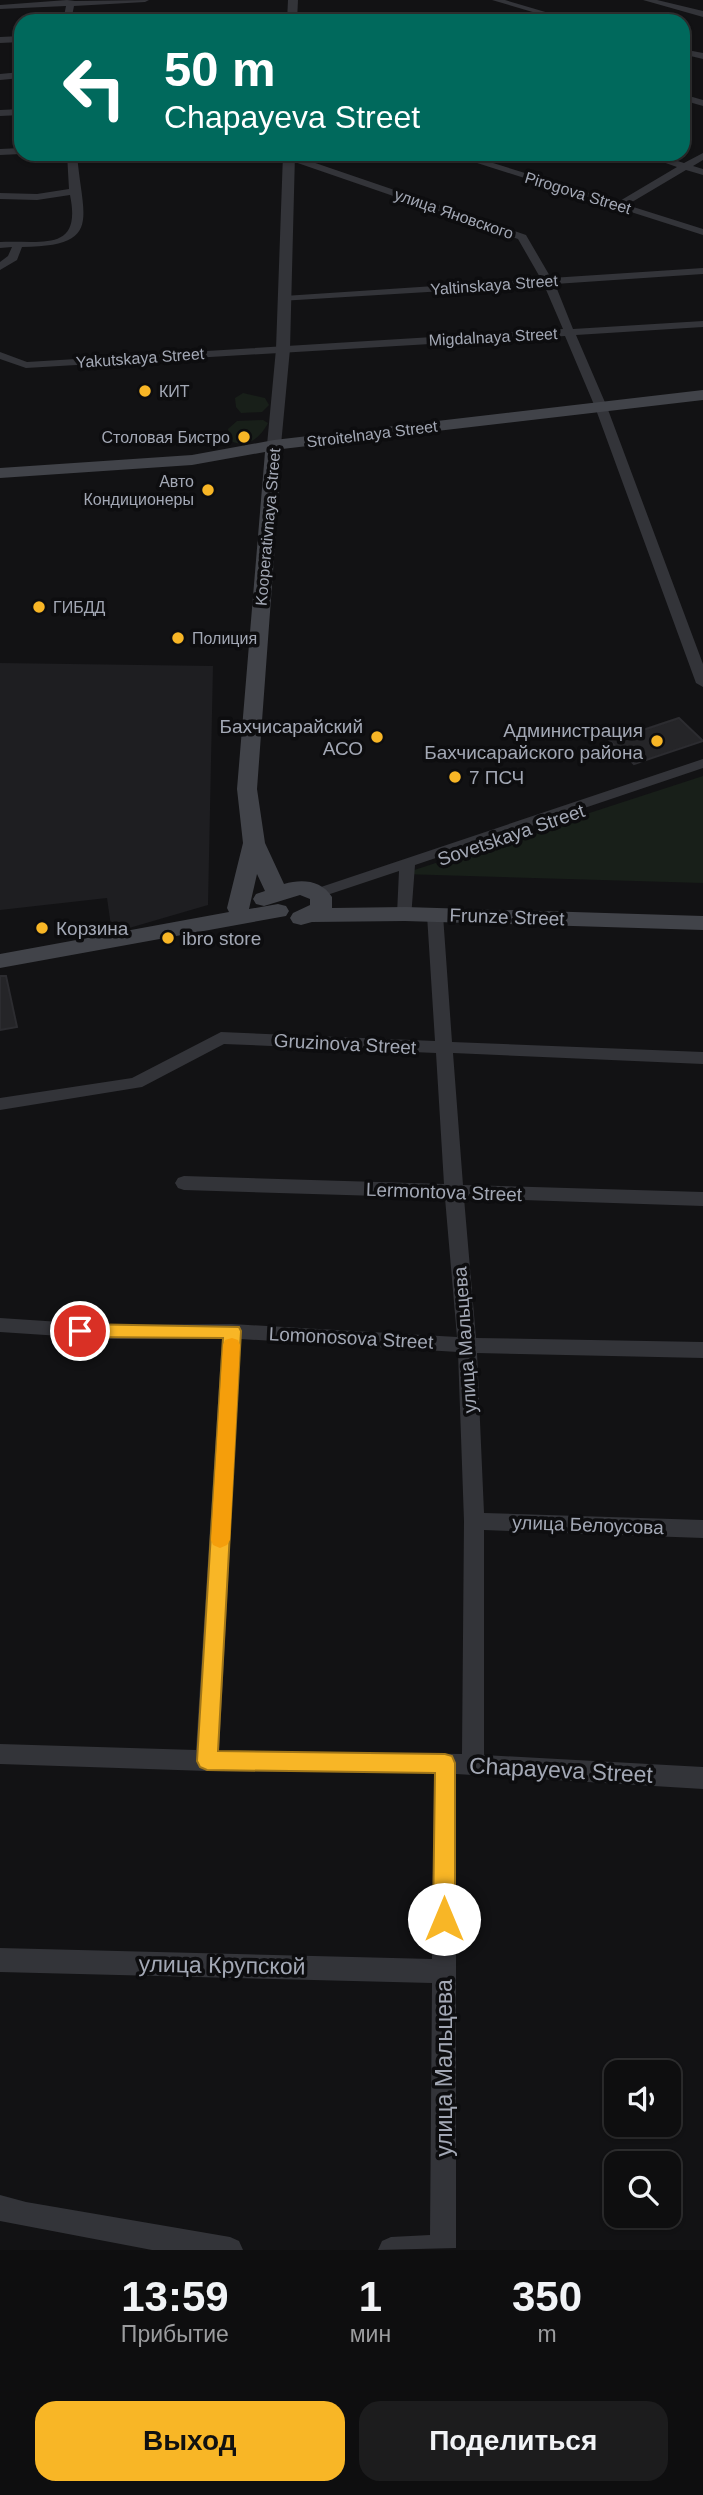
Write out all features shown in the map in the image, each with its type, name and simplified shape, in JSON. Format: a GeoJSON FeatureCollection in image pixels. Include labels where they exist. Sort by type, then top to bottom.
{"type":"FeatureCollection","features":[{"type":"Feature","properties":{"kind":"main road","name":"Stroitelnaya Street"},"geometry":{"type":"LineString","coordinates":[[0,473],[192,460],[274,445],[703,395]]}},
{"type":"Feature","properties":{"kind":"main road","name":"Kooperativnaya Street"},"geometry":{"type":"LineString","coordinates":[[274,445],[247,789],[254,843],[278,903]]}},
{"type":"Feature","properties":{"kind":"main road"},"geometry":{"type":"LineString","coordinates":[[238,908],[254,843],[315,901]]}},
{"type":"Feature","properties":{"kind":"main road"},"geometry":{"type":"LineString","coordinates":[[0,961],[55,953],[278,903],[286,890],[315,901]]}},
{"type":"Feature","properties":{"kind":"main road"},"geometry":{"type":"LineString","coordinates":[[278,903],[290,917],[315,901]]}},
{"type":"Feature","properties":{"kind":"main road","name":"Frunze Street"},"geometry":{"type":"LineString","coordinates":[[315,901],[405,914],[703,923]]}},
{"type":"Feature","properties":{"kind":"main road"},"geometry":{"type":"LineString","coordinates":[[172,928],[238,908],[278,903]]}},
{"type":"Feature","properties":{"kind":"street"},"geometry":{"type":"LineString","coordinates":[[0,7],[70,1],[145,0]]}},
{"type":"Feature","properties":{"kind":"street"},"geometry":{"type":"LineString","coordinates":[[496,0],[547,14]]}},
{"type":"Feature","properties":{"kind":"street"},"geometry":{"type":"LineString","coordinates":[[647,0],[702,13]]}},
{"type":"Feature","properties":{"kind":"street"},"geometry":{"type":"LineString","coordinates":[[619,206],[703,156]]}},
{"type":"Feature","properties":{"kind":"street"},"geometry":{"type":"LineString","coordinates":[[0,245],[62,240],[71,235],[78,222],[80,207],[74,191],[72,161]]}},
{"type":"Feature","properties":{"kind":"street","name":"Kooperativnaya Street"},"geometry":{"type":"LineString","coordinates":[[274,445],[283,349],[289,161]]}},
{"type":"Feature","properties":{"kind":"street","name":"улица Яновского"},"geometry":{"type":"LineString","coordinates":[[306,161],[522,237],[548,281],[601,407],[703,682]]}},
{"type":"Feature","properties":{"kind":"street","name":"Pirogova Street"},"geometry":{"type":"LineString","coordinates":[[476,161],[703,232]]}},
{"type":"Feature","properties":{"kind":"street"},"geometry":{"type":"LineString","coordinates":[[667,161],[703,172]]}},
{"type":"Feature","properties":{"kind":"street"},"geometry":{"type":"LineString","coordinates":[[0,196],[37,197],[74,191]]}},
{"type":"Feature","properties":{"kind":"street"},"geometry":{"type":"LineString","coordinates":[[0,267],[13,258],[19,244]]}},
{"type":"Feature","properties":{"kind":"street","name":"Yaltinskaya Street"},"geometry":{"type":"LineString","coordinates":[[284,299],[703,271]]}},
{"type":"Feature","properties":{"kind":"street","name":"Migdalnaya Street"},"geometry":{"type":"LineString","coordinates":[[283,349],[703,324]]}},
{"type":"Feature","properties":{"kind":"street","name":"Yakutskaya Street"},"geometry":{"type":"LineString","coordinates":[[0,355],[26,365],[283,349]]}},
{"type":"Feature","properties":{"kind":"street"},"geometry":{"type":"LineString","coordinates":[[405,914],[408,867],[703,763]]}},
{"type":"Feature","properties":{"kind":"street","name":"Sovetskaya Street"},"geometry":{"type":"LineString","coordinates":[[315,901],[334,897],[408,867],[703,771]]}},
{"type":"Feature","properties":{"kind":"street","name":"улица Мальцева"},"geometry":{"type":"LineString","coordinates":[[435,915],[467,1345],[474,1521],[473,1766]]}},
{"type":"Feature","properties":{"kind":"street","name":"Gruzinova Street"},"geometry":{"type":"LineString","coordinates":[[0,1104],[136,1083],[221,1038],[703,1058]]}},
{"type":"Feature","properties":{"kind":"street","name":"Lermontova Street"},"geometry":{"type":"LineString","coordinates":[[184,1183],[703,1199]]}},
{"type":"Feature","properties":{"kind":"street","name":"Lomonosova Street"},"geometry":{"type":"LineString","coordinates":[[0,1325],[106,1332],[232,1331],[467,1345],[703,1350]]}},
{"type":"Feature","properties":{"kind":"street"},"geometry":{"type":"LineString","coordinates":[[207,1761],[232,1331]]}},
{"type":"Feature","properties":{"kind":"street","name":"улица Белоусова"},"geometry":{"type":"LineString","coordinates":[[474,1521],[703,1528]]}},
{"type":"Feature","properties":{"kind":"street","name":"Chapayeva Street"},"geometry":{"type":"LineString","coordinates":[[0,1754],[207,1761],[445,1763],[703,1778]]}},
{"type":"Feature","properties":{"kind":"street","name":"улица Мальцева"},"geometry":{"type":"LineString","coordinates":[[391,2250],[443,2248],[445,1763]]}},
{"type":"Feature","properties":{"kind":"street","name":"улица Крупской"},"geometry":{"type":"LineString","coordinates":[[0,1960],[444,1971]]}},
{"type":"Feature","properties":{"kind":"street"},"geometry":{"type":"LineString","coordinates":[[0,2208],[26,2215],[230,2250]]}},
{"type":"Feature","properties":{"kind":"shaded area"},"geometry":{"type":"Polygon","coordinates":[[[243,393],[265,398],[269,405],[262,412],[241,413],[236,407],[235,398],[243,393]]]}},
{"type":"Feature","properties":{"kind":"shaded area"},"geometry":{"type":"Polygon","coordinates":[[[263,420],[268,423],[262,433],[253,440],[243,444],[231,441],[228,429],[237,421],[263,420]]]}},
{"type":"Feature","properties":{"kind":"shaded area"},"geometry":{"type":"Polygon","coordinates":[[[0,663],[213,666],[208,905],[112,933],[107,898],[0,910],[0,663]]]}},
{"type":"Feature","properties":{"kind":"shaded area"},"geometry":{"type":"Polygon","coordinates":[[[703,776],[703,883],[402,874],[703,776]]]}},
{"type":"Feature","properties":{"kind":"building","name":"Администрация Бахчисарайского района"},"geometry":{"type":"Polygon","coordinates":[[[679,718],[703,741],[634,764],[610,741],[679,718]]]}},
{"type":"Feature","properties":{"kind":"building"},"geometry":{"type":"Polygon","coordinates":[[[0,976],[6,976],[17,1027],[0,1030],[0,976]]]}},
{"type":"Feature","properties":{"kind":"slow traffic"},"geometry":{"type":"LineString","coordinates":[[220,1540],[232,1345]]}},
{"type":"Feature","properties":{"kind":"place","name":"КИТ"},"geometry":{"type":"Point","coordinates":[145,391]}},
{"type":"Feature","properties":{"kind":"place","name":"Столовая Бистро"},"geometry":{"type":"Point","coordinates":[244,437]}},
{"type":"Feature","properties":{"kind":"place","name":"Авто Кондиционеры"},"geometry":{"type":"Point","coordinates":[208,490]}},
{"type":"Feature","properties":{"kind":"place","name":"ГИБДД"},"geometry":{"type":"Point","coordinates":[39,607]}},
{"type":"Feature","properties":{"kind":"place","name":"Полиция"},"geometry":{"type":"Point","coordinates":[178,638]}},
{"type":"Feature","properties":{"kind":"place","name":"Бахчисарайский АСО"},"geometry":{"type":"Point","coordinates":[377,737]}},
{"type":"Feature","properties":{"kind":"place","name":"Администрация Бахчисарайского района"},"geometry":{"type":"Point","coordinates":[657,741]}},
{"type":"Feature","properties":{"kind":"place","name":"7 ПСЧ"},"geometry":{"type":"Point","coordinates":[455,777]}},
{"type":"Feature","properties":{"kind":"place","name":"Корзина"},"geometry":{"type":"Point","coordinates":[42,928]}},
{"type":"Feature","properties":{"kind":"place","name":"ibro store"},"geometry":{"type":"Point","coordinates":[168,938]}},
{"type":"Feature","properties":{"kind":"route"},"geometry":{"type":"LineString","coordinates":[[80,1331],[232,1331],[207,1761],[445,1763],[444,1919]]}}]}
